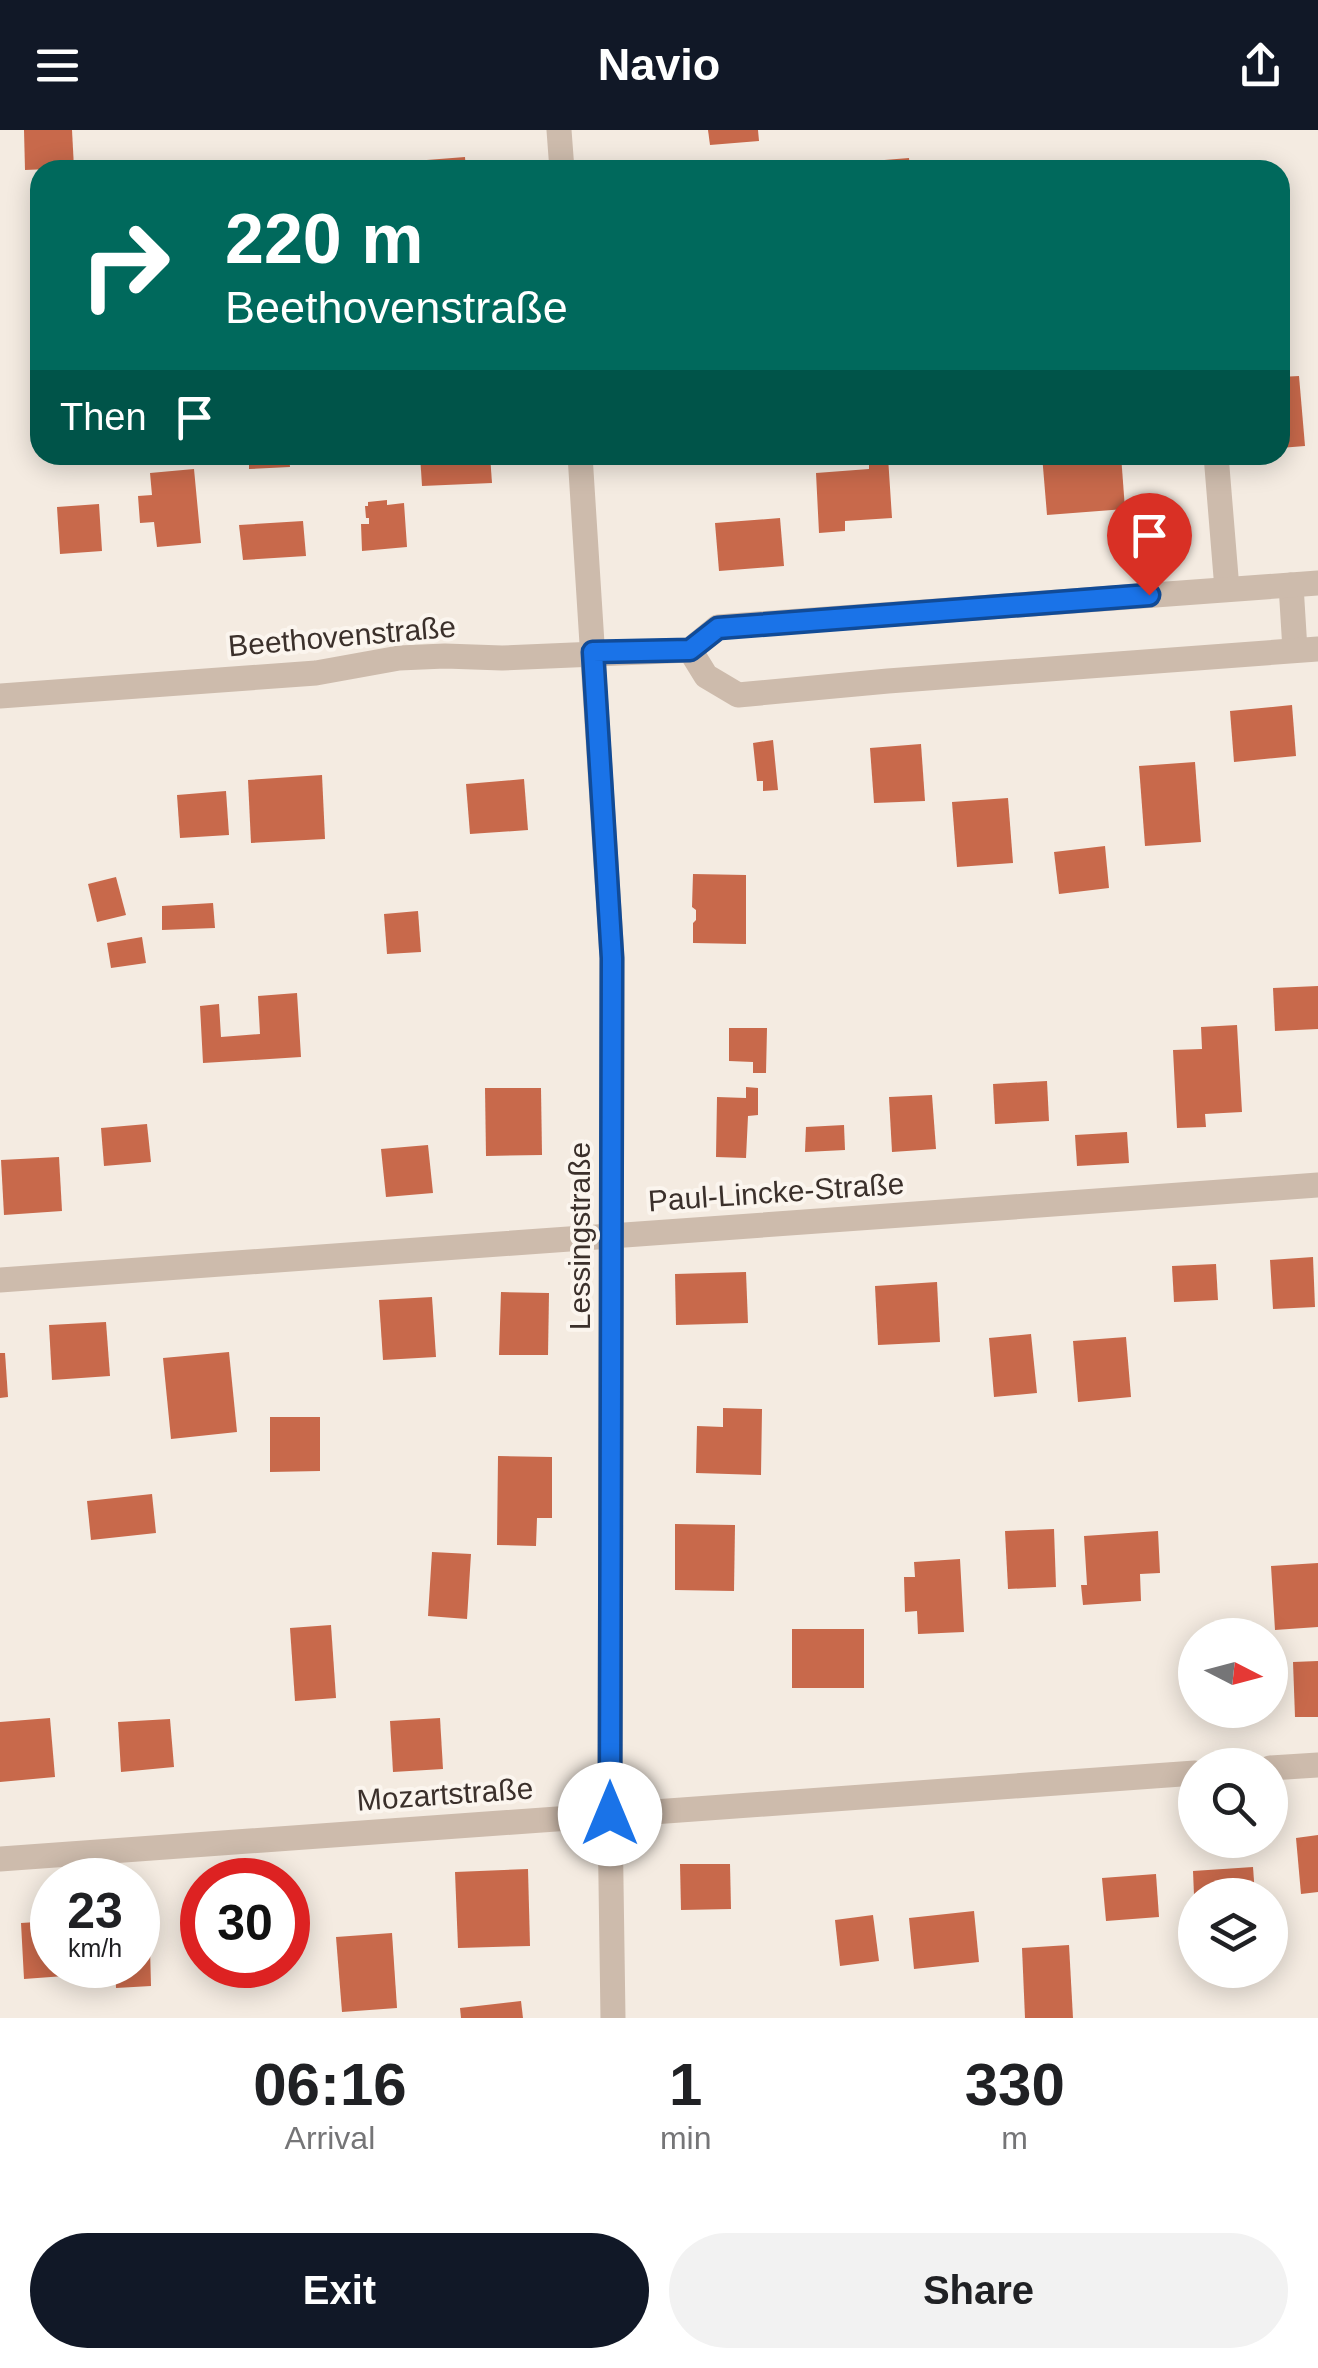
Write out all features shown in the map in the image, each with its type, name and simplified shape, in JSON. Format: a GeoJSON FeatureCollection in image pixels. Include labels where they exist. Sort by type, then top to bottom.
{"type":"FeatureCollection","features":[{"type":"Feature","properties":{"kind":"street"},"geometry":{"type":"LineString","coordinates":[[560,130],[562,160]]}},
{"type":"Feature","properties":{"kind":"street","name":"Lessingstraße"},"geometry":{"type":"LineString","coordinates":[[581,465],[612,958],[610,1814],[614,2018]]}},
{"type":"Feature","properties":{"kind":"street"},"geometry":{"type":"LineString","coordinates":[[1217,465],[1227,589]]}},
{"type":"Feature","properties":{"kind":"street","name":"Beethovenstraße"},"geometry":{"type":"LineString","coordinates":[[0,696],[316,674],[399,658],[690,650],[718,628],[1318,584]]}},
{"type":"Feature","properties":{"kind":"street"},"geometry":{"type":"LineString","coordinates":[[690,650],[706,676],[738,694],[1306,650],[1291,585]]}},
{"type":"Feature","properties":{"kind":"street","name":"Paul-Lincke-Straße"},"geometry":{"type":"LineString","coordinates":[[0,1280],[1318,1185]]}},
{"type":"Feature","properties":{"kind":"street"},"geometry":{"type":"LineString","coordinates":[[1288,1766],[1318,1764]]}},
{"type":"Feature","properties":{"kind":"street","name":"Mozartstraße"},"geometry":{"type":"LineString","coordinates":[[0,1859],[1178,1774]]}},
{"type":"Feature","properties":{"kind":"building"},"geometry":{"type":"Polygon","coordinates":[[[24,130],[72,130],[74,160],[30,160],[30,170],[25,170],[24,130]]]}},
{"type":"Feature","properties":{"kind":"building"},"geometry":{"type":"Polygon","coordinates":[[[708,130],[758,130],[759,141],[710,145],[708,130]]]}},
{"type":"Feature","properties":{"kind":"building"},"geometry":{"type":"Polygon","coordinates":[[[1290,376],[1299,376],[1305,446],[1290,447],[1290,376]]]}},
{"type":"Feature","properties":{"kind":"building"},"geometry":{"type":"Polygon","coordinates":[[[249,465],[290,467],[249,469],[249,465]]]}},
{"type":"Feature","properties":{"kind":"building"},"geometry":{"type":"Polygon","coordinates":[[[421,465],[491,465],[492,483],[422,486],[421,465]]]}},
{"type":"Feature","properties":{"kind":"building"},"geometry":{"type":"Polygon","coordinates":[[[869,465],[889,465],[892,518],[845,521],[845,531],[819,533],[816,473],[869,469],[869,465]]]}},
{"type":"Feature","properties":{"kind":"building"},"geometry":{"type":"Polygon","coordinates":[[[1043,465],[1122,465],[1125,509],[1047,515],[1043,465]]]}},
{"type":"Feature","properties":{"kind":"building"},"geometry":{"type":"Polygon","coordinates":[[[194,469],[201,543],[157,547],[154,522],[140,523],[138,496],[152,495],[150,473],[194,469]]]}},
{"type":"Feature","properties":{"kind":"building"},"geometry":{"type":"Polygon","coordinates":[[[387,500],[387,505],[404,503],[407,547],[362,551],[361,524],[369,524],[365,506],[368,502],[387,500]]]}},
{"type":"Feature","properties":{"kind":"building"},"geometry":{"type":"Polygon","coordinates":[[[99,504],[102,551],[60,554],[57,507],[99,504]]]}},
{"type":"Feature","properties":{"kind":"building"},"geometry":{"type":"Polygon","coordinates":[[[780,518],[784,566],[719,571],[715,523],[780,518]]]}},
{"type":"Feature","properties":{"kind":"building"},"geometry":{"type":"Polygon","coordinates":[[[303,521],[306,556],[243,560],[239,525],[303,521]]]}},
{"type":"Feature","properties":{"kind":"building"},"geometry":{"type":"Polygon","coordinates":[[[1292,705],[1296,756],[1234,762],[1230,711],[1292,705]]]}},
{"type":"Feature","properties":{"kind":"building"},"geometry":{"type":"Polygon","coordinates":[[[773,740],[778,790],[763,791],[763,781],[757,781],[753,743],[773,740]]]}},
{"type":"Feature","properties":{"kind":"building"},"geometry":{"type":"Polygon","coordinates":[[[921,744],[925,801],[874,803],[870,748],[921,744]]]}},
{"type":"Feature","properties":{"kind":"building"},"geometry":{"type":"Polygon","coordinates":[[[1195,762],[1201,842],[1145,846],[1139,766],[1195,762]]]}},
{"type":"Feature","properties":{"kind":"building"},"geometry":{"type":"Polygon","coordinates":[[[322,775],[325,839],[251,843],[248,780],[322,775]]]}},
{"type":"Feature","properties":{"kind":"building"},"geometry":{"type":"Polygon","coordinates":[[[524,779],[528,830],[470,834],[466,784],[524,779]]]}},
{"type":"Feature","properties":{"kind":"building"},"geometry":{"type":"Polygon","coordinates":[[[226,791],[229,835],[180,838],[177,795],[226,791]]]}},
{"type":"Feature","properties":{"kind":"building"},"geometry":{"type":"Polygon","coordinates":[[[1008,798],[1013,863],[957,867],[952,802],[1008,798]]]}},
{"type":"Feature","properties":{"kind":"building"},"geometry":{"type":"Polygon","coordinates":[[[1105,846],[1109,888],[1059,894],[1054,852],[1105,846]]]}},
{"type":"Feature","properties":{"kind":"building"},"geometry":{"type":"Polygon","coordinates":[[[693,874],[746,875],[746,944],[693,943],[693,874]]]}},
{"type":"Feature","properties":{"kind":"building"},"geometry":{"type":"Polygon","coordinates":[[[116,877],[126,915],[97,922],[88,884],[116,877]]]}},
{"type":"Feature","properties":{"kind":"building"},"geometry":{"type":"Polygon","coordinates":[[[213,903],[215,928],[162,930],[162,906],[213,903]]]}},
{"type":"Feature","properties":{"kind":"building"},"geometry":{"type":"Polygon","coordinates":[[[418,911],[421,952],[387,954],[384,914],[418,911]]]}},
{"type":"Feature","properties":{"kind":"building"},"geometry":{"type":"Polygon","coordinates":[[[142,937],[146,963],[111,968],[107,943],[142,937]]]}},
{"type":"Feature","properties":{"kind":"building"},"geometry":{"type":"Polygon","coordinates":[[[1318,986],[1318,1029],[1275,1031],[1273,988],[1318,986]]]}},
{"type":"Feature","properties":{"kind":"building"},"geometry":{"type":"Polygon","coordinates":[[[297,993],[301,1057],[203,1063],[200,1006],[219,1004],[221,1037],[260,1034],[258,996],[297,993]]]}},
{"type":"Feature","properties":{"kind":"building"},"geometry":{"type":"Polygon","coordinates":[[[1237,1025],[1242,1112],[1205,1114],[1206,1127],[1177,1128],[1173,1050],[1202,1049],[1201,1027],[1237,1025]]]}},
{"type":"Feature","properties":{"kind":"building"},"geometry":{"type":"Polygon","coordinates":[[[729,1028],[767,1028],[766,1073],[753,1073],[753,1062],[729,1061],[729,1028]]]}},
{"type":"Feature","properties":{"kind":"building"},"geometry":{"type":"Polygon","coordinates":[[[1047,1081],[1049,1121],[995,1124],[993,1084],[1047,1081]]]}},
{"type":"Feature","properties":{"kind":"building"},"geometry":{"type":"Polygon","coordinates":[[[746,1087],[758,1088],[758,1115],[748,1116],[746,1158],[716,1157],[717,1097],[746,1098],[746,1087]]]}},
{"type":"Feature","properties":{"kind":"building"},"geometry":{"type":"Polygon","coordinates":[[[485,1088],[541,1088],[542,1155],[486,1156],[485,1088]]]}},
{"type":"Feature","properties":{"kind":"building"},"geometry":{"type":"Polygon","coordinates":[[[932,1095],[936,1149],[892,1152],[889,1097],[932,1095]]]}},
{"type":"Feature","properties":{"kind":"building"},"geometry":{"type":"Polygon","coordinates":[[[147,1124],[151,1162],[104,1166],[101,1128],[147,1124]]]}},
{"type":"Feature","properties":{"kind":"building"},"geometry":{"type":"Polygon","coordinates":[[[844,1125],[845,1150],[805,1152],[806,1127],[844,1125]]]}},
{"type":"Feature","properties":{"kind":"building"},"geometry":{"type":"Polygon","coordinates":[[[1127,1132],[1129,1163],[1077,1166],[1075,1135],[1127,1132]]]}},
{"type":"Feature","properties":{"kind":"building"},"geometry":{"type":"Polygon","coordinates":[[[428,1145],[433,1193],[386,1197],[381,1149],[428,1145]]]}},
{"type":"Feature","properties":{"kind":"building"},"geometry":{"type":"Polygon","coordinates":[[[59,1157],[62,1211],[4,1215],[1,1160],[59,1157]]]}},
{"type":"Feature","properties":{"kind":"building"},"geometry":{"type":"Polygon","coordinates":[[[1313,1257],[1315,1307],[1273,1309],[1270,1260],[1313,1257]]]}},
{"type":"Feature","properties":{"kind":"building"},"geometry":{"type":"Polygon","coordinates":[[[1216,1264],[1218,1300],[1174,1302],[1172,1266],[1216,1264]]]}},
{"type":"Feature","properties":{"kind":"building"},"geometry":{"type":"Polygon","coordinates":[[[746,1272],[748,1323],[676,1325],[675,1274],[746,1272]]]}},
{"type":"Feature","properties":{"kind":"building"},"geometry":{"type":"Polygon","coordinates":[[[937,1282],[940,1342],[878,1345],[875,1286],[937,1282]]]}},
{"type":"Feature","properties":{"kind":"building"},"geometry":{"type":"Polygon","coordinates":[[[501,1292],[549,1293],[548,1355],[499,1355],[501,1292]]]}},
{"type":"Feature","properties":{"kind":"building"},"geometry":{"type":"Polygon","coordinates":[[[432,1297],[436,1357],[383,1360],[379,1300],[432,1297]]]}},
{"type":"Feature","properties":{"kind":"building"},"geometry":{"type":"Polygon","coordinates":[[[106,1322],[110,1376],[52,1380],[49,1325],[106,1322]]]}},
{"type":"Feature","properties":{"kind":"building"},"geometry":{"type":"Polygon","coordinates":[[[1031,1334],[1037,1393],[994,1397],[989,1338],[1031,1334]]]}},
{"type":"Feature","properties":{"kind":"building"},"geometry":{"type":"Polygon","coordinates":[[[1126,1337],[1131,1397],[1078,1402],[1073,1341],[1126,1337]]]}},
{"type":"Feature","properties":{"kind":"building"},"geometry":{"type":"Polygon","coordinates":[[[229,1352],[237,1432],[171,1439],[163,1358],[229,1352]]]}},
{"type":"Feature","properties":{"kind":"building"},"geometry":{"type":"Polygon","coordinates":[[[0,1353],[5,1353],[8,1397],[0,1398],[0,1353]]]}},
{"type":"Feature","properties":{"kind":"building"},"geometry":{"type":"Polygon","coordinates":[[[723,1408],[762,1409],[761,1475],[696,1473],[697,1426],[723,1427],[723,1408]]]}},
{"type":"Feature","properties":{"kind":"building"},"geometry":{"type":"Polygon","coordinates":[[[270,1417],[320,1417],[320,1471],[270,1472],[270,1417]]]}},
{"type":"Feature","properties":{"kind":"building"},"geometry":{"type":"Polygon","coordinates":[[[498,1456],[552,1457],[552,1518],[537,1518],[536,1546],[497,1545],[498,1456]]]}},
{"type":"Feature","properties":{"kind":"building"},"geometry":{"type":"Polygon","coordinates":[[[152,1494],[156,1533],[91,1540],[87,1501],[152,1494]]]}},
{"type":"Feature","properties":{"kind":"building"},"geometry":{"type":"Polygon","coordinates":[[[675,1524],[735,1525],[734,1591],[675,1590],[675,1524]]]}},
{"type":"Feature","properties":{"kind":"building"},"geometry":{"type":"Polygon","coordinates":[[[1054,1529],[1056,1587],[1008,1589],[1005,1531],[1054,1529]]]}},
{"type":"Feature","properties":{"kind":"building"},"geometry":{"type":"Polygon","coordinates":[[[1158,1531],[1160,1573],[1140,1574],[1141,1601],[1083,1605],[1081,1585],[1087,1585],[1084,1536],[1158,1531]]]}},
{"type":"Feature","properties":{"kind":"building"},"geometry":{"type":"Polygon","coordinates":[[[432,1552],[471,1554],[467,1619],[428,1616],[432,1552]]]}},
{"type":"Feature","properties":{"kind":"building"},"geometry":{"type":"Polygon","coordinates":[[[960,1559],[964,1632],[918,1634],[917,1611],[905,1612],[904,1577],[915,1577],[914,1562],[960,1559]]]}},
{"type":"Feature","properties":{"kind":"building"},"geometry":{"type":"Polygon","coordinates":[[[1318,1563],[1318,1627],[1288,1629],[1288,1618],[1274,1618],[1271,1566],[1318,1563]]]}},
{"type":"Feature","properties":{"kind":"building"},"geometry":{"type":"Polygon","coordinates":[[[331,1625],[336,1698],[295,1701],[290,1628],[331,1625]]]}},
{"type":"Feature","properties":{"kind":"building"},"geometry":{"type":"Polygon","coordinates":[[[792,1629],[864,1629],[864,1688],[792,1688],[792,1629]]]}},
{"type":"Feature","properties":{"kind":"building"},"geometry":{"type":"Polygon","coordinates":[[[1318,1661],[1318,1717],[1295,1717],[1293,1662],[1318,1661]]]}},
{"type":"Feature","properties":{"kind":"building"},"geometry":{"type":"Polygon","coordinates":[[[50,1718],[55,1777],[0,1782],[0,1722],[50,1718]]]}},
{"type":"Feature","properties":{"kind":"building"},"geometry":{"type":"Polygon","coordinates":[[[440,1718],[443,1769],[393,1772],[390,1721],[440,1718]]]}},
{"type":"Feature","properties":{"kind":"building"},"geometry":{"type":"Polygon","coordinates":[[[170,1719],[174,1767],[121,1772],[118,1722],[170,1719]]]}},
{"type":"Feature","properties":{"kind":"building"},"geometry":{"type":"Polygon","coordinates":[[[1318,1835],[1318,1892],[1301,1894],[1296,1838],[1318,1835]]]}},
{"type":"Feature","properties":{"kind":"building"},"geometry":{"type":"Polygon","coordinates":[[[680,1864],[730,1864],[731,1909],[681,1910],[680,1864]]]}},
{"type":"Feature","properties":{"kind":"building"},"geometry":{"type":"Polygon","coordinates":[[[1253,1867],[1254,1878],[1193,1878],[1193,1871],[1253,1867]]]}},
{"type":"Feature","properties":{"kind":"building"},"geometry":{"type":"Polygon","coordinates":[[[528,1869],[530,1946],[458,1948],[455,1872],[528,1869]]]}},
{"type":"Feature","properties":{"kind":"building"},"geometry":{"type":"Polygon","coordinates":[[[1156,1874],[1159,1917],[1106,1921],[1102,1878],[1156,1874]]]}},
{"type":"Feature","properties":{"kind":"building"},"geometry":{"type":"Polygon","coordinates":[[[974,1911],[979,1962],[914,1969],[909,1918],[974,1911]]]}},
{"type":"Feature","properties":{"kind":"building"},"geometry":{"type":"Polygon","coordinates":[[[873,1915],[879,1961],[840,1966],[835,1920],[873,1915]]]}},
{"type":"Feature","properties":{"kind":"building"},"geometry":{"type":"Polygon","coordinates":[[[30,1922],[30,1979],[24,1979],[21,1923],[30,1922]]]}},
{"type":"Feature","properties":{"kind":"building"},"geometry":{"type":"Polygon","coordinates":[[[392,1933],[397,2008],[342,2012],[336,1937],[392,1933]]]}},
{"type":"Feature","properties":{"kind":"building"},"geometry":{"type":"Polygon","coordinates":[[[1069,1945],[1073,2018],[1025,2018],[1022,1948],[1069,1945]]]}},
{"type":"Feature","properties":{"kind":"building"},"geometry":{"type":"Polygon","coordinates":[[[521,2001],[523,2018],[461,2018],[460,2008],[521,2001]]]}},
{"type":"Feature","properties":{"kind":"route"},"geometry":{"type":"LineString","coordinates":[[610,1814],[612,958],[593,652],[690,650],[718,628],[1149,595]]}}]}
